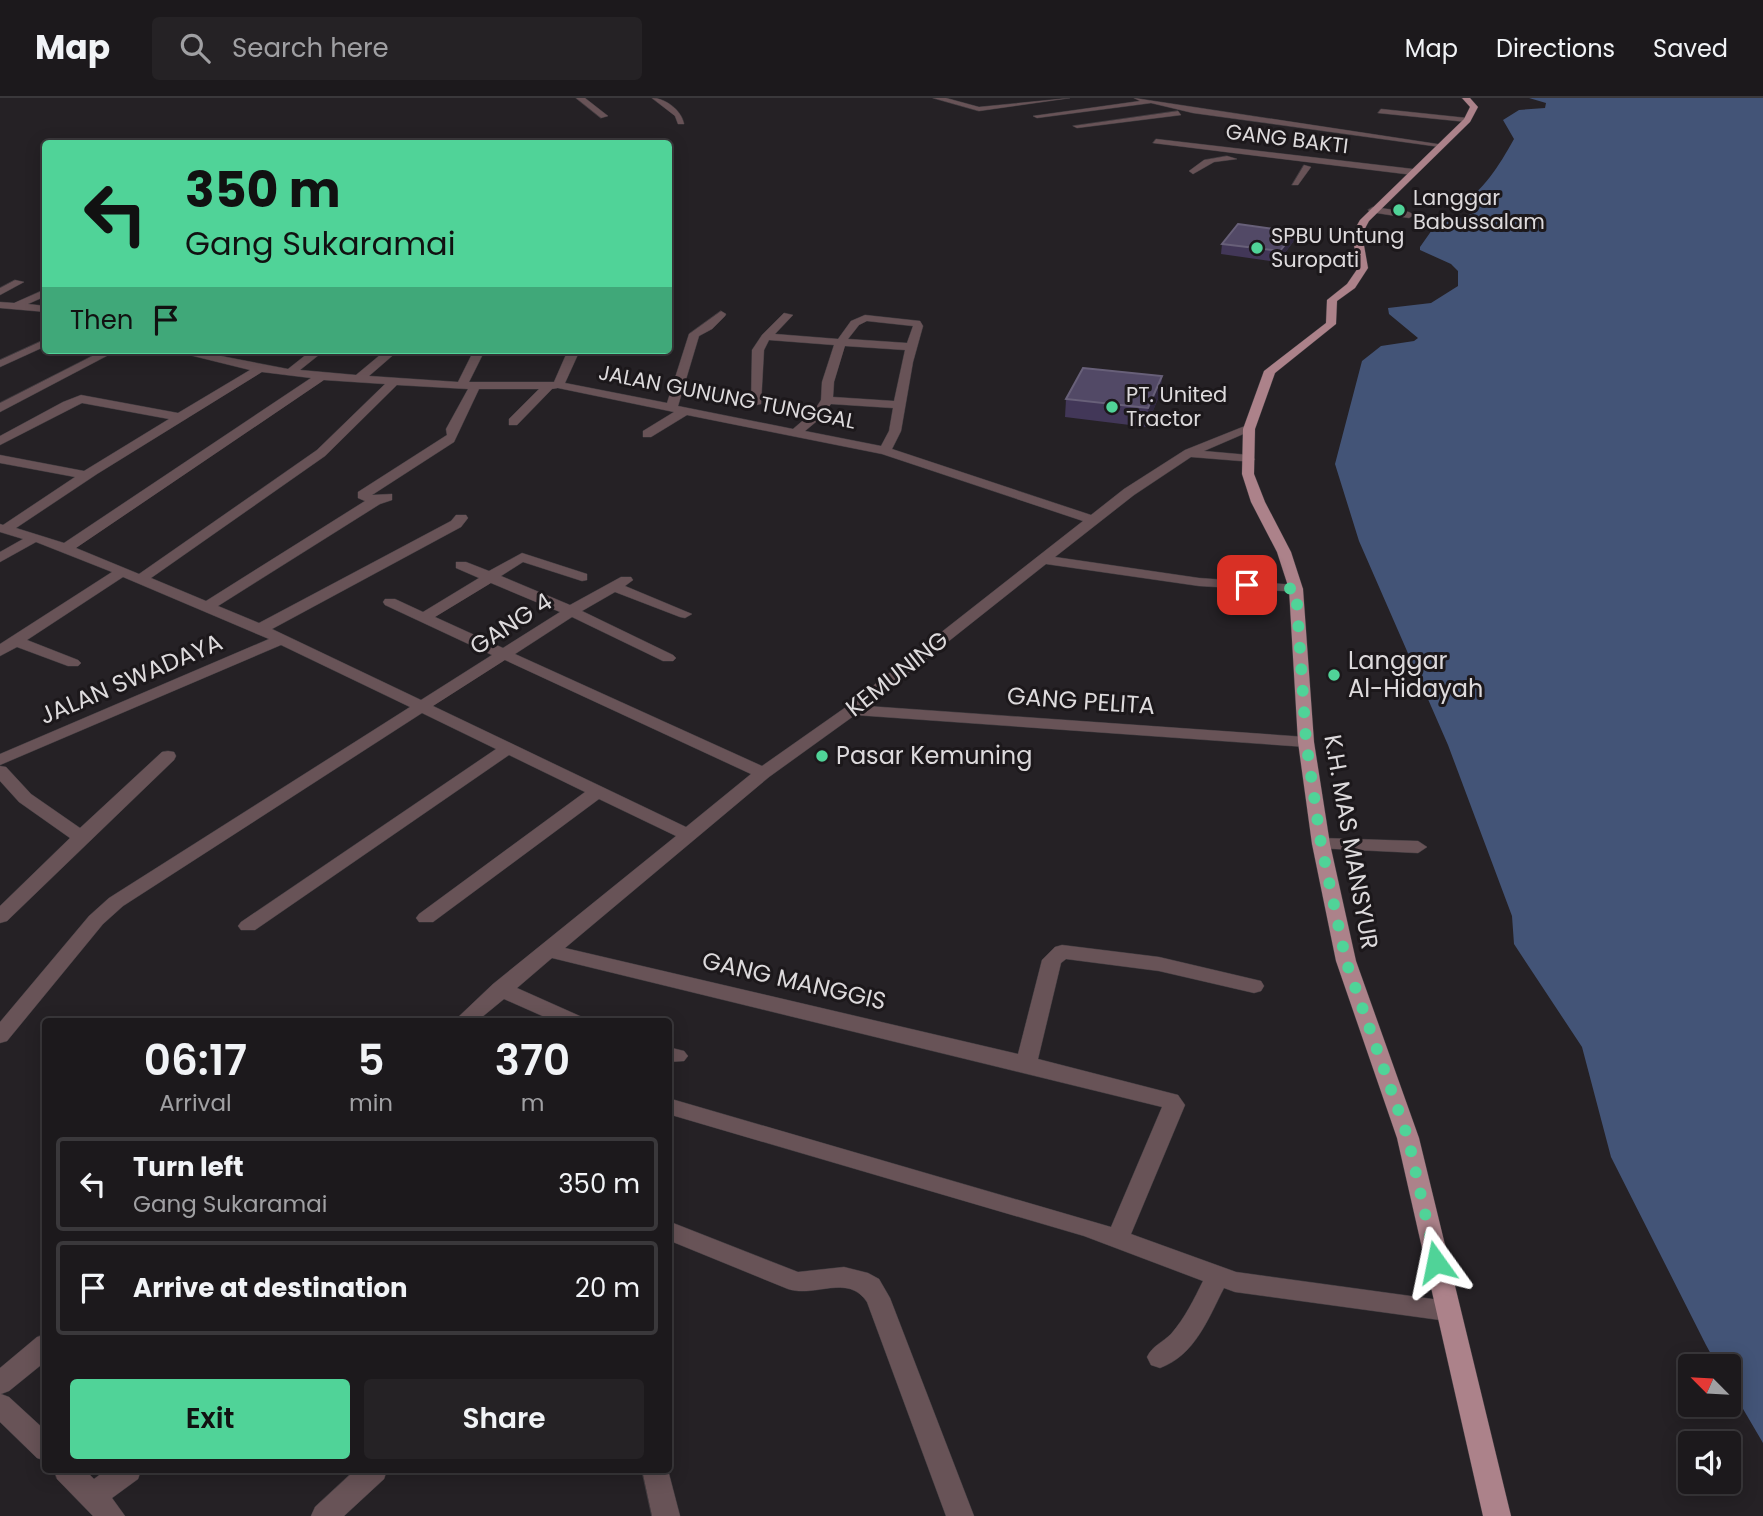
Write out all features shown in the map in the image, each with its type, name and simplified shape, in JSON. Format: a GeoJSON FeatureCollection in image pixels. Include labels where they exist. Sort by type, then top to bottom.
{"type":"FeatureCollection","features":[{"type":"Feature","properties":{"kind":"main road"},"geometry":{"type":"LineString","coordinates":[[1466,98],[1474,107],[1467,120]]}},
{"type":"Feature","properties":{"kind":"main road","name":"K.H. MAS MANSYUR"},"geometry":{"type":"LineString","coordinates":[[1467,120],[1442,138],[1410,175],[1373,211],[1356,234],[1363,268],[1357,279],[1332,300],[1331,324],[1270,371],[1249,429],[1248,474],[1258,502],[1284,552],[1296,589],[1306,741],[1321,844],[1346,961],[1408,1138],[1447,1311],[1480,1434],[1497,1516]]}},
{"type":"Feature","properties":{"kind":"street"},"geometry":{"type":"LineString","coordinates":[[580,98],[604,116]]}},
{"type":"Feature","properties":{"kind":"street"},"geometry":{"type":"LineString","coordinates":[[656,98],[678,115],[681,122]]}},
{"type":"Feature","properties":{"kind":"street"},"geometry":{"type":"LineString","coordinates":[[937,98],[943,98]]}},
{"type":"Feature","properties":{"kind":"street"},"geometry":{"type":"LineString","coordinates":[[937,98],[979,109],[1066,98]]}},
{"type":"Feature","properties":{"kind":"street"},"geometry":{"type":"LineString","coordinates":[[1138,98],[1193,111],[1442,138]]}},
{"type":"Feature","properties":{"kind":"street"},"geometry":{"type":"LineString","coordinates":[[1037,116],[1148,102]]}},
{"type":"Feature","properties":{"kind":"street"},"geometry":{"type":"LineString","coordinates":[[1077,126],[1193,111]]}},
{"type":"Feature","properties":{"kind":"street"},"geometry":{"type":"LineString","coordinates":[[1381,111],[1467,120]]}},
{"type":"Feature","properties":{"kind":"street"},"geometry":{"type":"LineString","coordinates":[[1351,146],[1367,130],[1410,131]]}},
{"type":"Feature","properties":{"kind":"street","name":"GANG BAKTI"},"geometry":{"type":"LineString","coordinates":[[1156,142],[1410,175]]}},
{"type":"Feature","properties":{"kind":"street"},"geometry":{"type":"LineString","coordinates":[[1193,171],[1203,162],[1226,158],[1410,175]]}},
{"type":"Feature","properties":{"kind":"street"},"geometry":{"type":"LineString","coordinates":[[1295,183],[1307,167]]}},
{"type":"Feature","properties":{"kind":"street"},"geometry":{"type":"LineString","coordinates":[[1373,211],[1409,215]]}},
{"type":"Feature","properties":{"kind":"street"},"geometry":{"type":"LineString","coordinates":[[0,292],[19,282]]}},
{"type":"Feature","properties":{"kind":"street"},"geometry":{"type":"LineString","coordinates":[[0,317],[42,294]]}},
{"type":"Feature","properties":{"kind":"street"},"geometry":{"type":"LineString","coordinates":[[0,305],[42,309]]}},
{"type":"Feature","properties":{"kind":"street"},"geometry":{"type":"LineString","coordinates":[[672,407],[694,334],[708,327],[721,314]]}},
{"type":"Feature","properties":{"kind":"street"},"geometry":{"type":"LineString","coordinates":[[755,404],[758,350],[766,337],[788,315]]}},
{"type":"Feature","properties":{"kind":"street"},"geometry":{"type":"LineString","coordinates":[[797,432],[819,412],[827,400],[828,382],[840,343],[849,329],[865,318],[916,323],[918,326],[892,440],[885,452]]}},
{"type":"Feature","properties":{"kind":"street"},"geometry":{"type":"LineString","coordinates":[[766,337],[912,347]]}},
{"type":"Feature","properties":{"kind":"street"},"geometry":{"type":"LineString","coordinates":[[0,364],[42,344]]}},
{"type":"Feature","properties":{"kind":"street"},"geometry":{"type":"LineString","coordinates":[[0,408],[104,354]]}},
{"type":"Feature","properties":{"kind":"street","name":"JALAN GUNUNG TUNGGAL"},"geometry":{"type":"LineString","coordinates":[[193,354],[260,369],[322,376],[469,385],[553,385],[797,432],[885,452],[1093,520]]}},
{"type":"Feature","properties":{"kind":"street"},"geometry":{"type":"LineString","coordinates":[[290,373],[314,354]]}},
{"type":"Feature","properties":{"kind":"street"},"geometry":{"type":"LineString","coordinates":[[358,379],[388,354]]}},
{"type":"Feature","properties":{"kind":"street"},"geometry":{"type":"LineString","coordinates":[[206,607],[381,499],[363,495],[450,439],[477,354]]}},
{"type":"Feature","properties":{"kind":"street"},"geometry":{"type":"LineString","coordinates":[[513,422],[553,385],[572,354]]}},
{"type":"Feature","properties":{"kind":"street"},"geometry":{"type":"LineString","coordinates":[[3,529],[85,475],[260,369]]}},
{"type":"Feature","properties":{"kind":"street"},"geometry":{"type":"LineString","coordinates":[[66,548],[322,376]]}},
{"type":"Feature","properties":{"kind":"street"},"geometry":{"type":"LineString","coordinates":[[139,580],[321,453],[394,381]]}},
{"type":"Feature","properties":{"kind":"street"},"geometry":{"type":"LineString","coordinates":[[0,441],[81,399],[180,417]]}},
{"type":"Feature","properties":{"kind":"street"},"geometry":{"type":"LineString","coordinates":[[827,400],[899,405]]}},
{"type":"Feature","properties":{"kind":"street"},"geometry":{"type":"LineString","coordinates":[[647,434],[686,410]]}},
{"type":"Feature","properties":{"kind":"street","name":"KEMUNING"},"geometry":{"type":"LineString","coordinates":[[467,1018],[763,773],[852,710],[1093,520],[1162,469],[1189,453],[1249,429]]}},
{"type":"Feature","properties":{"kind":"street"},"geometry":{"type":"LineString","coordinates":[[1189,453],[1249,459]]}},
{"type":"Feature","properties":{"kind":"street"},"geometry":{"type":"LineString","coordinates":[[0,459],[85,475]]}},
{"type":"Feature","properties":{"kind":"street"},"geometry":{"type":"LineString","coordinates":[[260,629],[456,524],[461,518]]}},
{"type":"Feature","properties":{"kind":"street"},"geometry":{"type":"LineString","coordinates":[[3,529],[66,548],[260,629],[686,835]]}},
{"type":"Feature","properties":{"kind":"street"},"geometry":{"type":"LineString","coordinates":[[0,558],[35,537]]}},
{"type":"Feature","properties":{"kind":"street"},"geometry":{"type":"LineString","coordinates":[[425,617],[490,575],[524,557],[582,577]]}},
{"type":"Feature","properties":{"kind":"street"},"geometry":{"type":"LineString","coordinates":[[1044,560],[1199,582],[1296,589]]}},
{"type":"Feature","properties":{"kind":"street"},"geometry":{"type":"LineString","coordinates":[[461,565],[571,611],[668,658]]}},
{"type":"Feature","properties":{"kind":"street"},"geometry":{"type":"LineString","coordinates":[[0,651],[122,572]]}},
{"type":"Feature","properties":{"kind":"street","name":"GANG 4"},"geometry":{"type":"LineString","coordinates":[[0,1036],[96,920],[116,902],[571,611],[620,583],[685,614]]}},
{"type":"Feature","properties":{"kind":"street"},"geometry":{"type":"LineString","coordinates":[[390,602],[763,773]]}},
{"type":"Feature","properties":{"kind":"street","name":"JALAN SWADAYA"},"geometry":{"type":"LineString","coordinates":[[0,760],[280,640]]}},
{"type":"Feature","properties":{"kind":"street"},"geometry":{"type":"LineString","coordinates":[[16,641],[73,663]]}},
{"type":"Feature","properties":{"kind":"street","name":"GANG PELITA"},"geometry":{"type":"LineString","coordinates":[[852,710],[1306,741]]}},
{"type":"Feature","properties":{"kind":"street"},"geometry":{"type":"LineString","coordinates":[[248,926],[507,750]]}},
{"type":"Feature","properties":{"kind":"street"},"geometry":{"type":"LineString","coordinates":[[0,917],[10,898],[168,756]]}},
{"type":"Feature","properties":{"kind":"street"},"geometry":{"type":"LineString","coordinates":[[0,771],[26,798],[81,837]]}},
{"type":"Feature","properties":{"kind":"street"},"geometry":{"type":"LineString","coordinates":[[426,918],[595,793]]}},
{"type":"Feature","properties":{"kind":"street"},"geometry":{"type":"LineString","coordinates":[[1321,844],[1418,846]]}},
{"type":"Feature","properties":{"kind":"street","name":"GANG MANGGIS"},"geometry":{"type":"LineString","coordinates":[[549,951],[1026,1063],[1173,1103],[1118,1238]]}},
{"type":"Feature","properties":{"kind":"street"},"geometry":{"type":"LineString","coordinates":[[1026,1063],[1052,960],[1059,952],[1159,964],[1254,986]]}},
{"type":"Feature","properties":{"kind":"street"},"geometry":{"type":"LineString","coordinates":[[500,989],[566,1018]]}},
{"type":"Feature","properties":{"kind":"street"},"geometry":{"type":"LineString","coordinates":[[672,1107],[1088,1228],[1218,1276],[1251,1285],[1447,1311]]}},
{"type":"Feature","properties":{"kind":"street"},"geometry":{"type":"LineString","coordinates":[[672,1232],[797,1282],[845,1277],[870,1286],[878,1298],[960,1516]]}},
{"type":"Feature","properties":{"kind":"street"},"geometry":{"type":"LineString","coordinates":[[1160,1357],[1181,1340],[1218,1276]]}},
{"type":"Feature","properties":{"kind":"street"},"geometry":{"type":"LineString","coordinates":[[0,1383],[42,1348]]}},
{"type":"Feature","properties":{"kind":"street"},"geometry":{"type":"LineString","coordinates":[[0,1405],[42,1445]]}},
{"type":"Feature","properties":{"kind":"street"},"geometry":{"type":"LineString","coordinates":[[70,1473],[111,1516]]}},
{"type":"Feature","properties":{"kind":"street"},"geometry":{"type":"LineString","coordinates":[[93,1496],[124,1473]]}},
{"type":"Feature","properties":{"kind":"street"},"geometry":{"type":"LineString","coordinates":[[325,1516],[371,1473]]}},
{"type":"Feature","properties":{"kind":"street"},"geometry":{"type":"LineString","coordinates":[[656,1473],[666,1516]]}},
{"type":"Feature","properties":{"kind":"water"},"geometry":{"type":"Polygon","coordinates":[[[1529,98],[1763,98],[1763,1443],[1741,1405],[1741,1354],[1711,1354],[1611,1157],[1582,1047],[1514,944],[1512,916],[1448,745],[1359,541],[1335,464],[1362,361],[1381,346],[1418,338],[1389,314],[1388,308],[1431,303],[1458,286],[1458,271],[1451,264],[1420,250],[1420,247],[1439,220],[1466,217],[1472,213],[1457,208],[1490,177],[1514,139],[1503,120],[1519,110],[1545,108],[1546,103],[1529,98]]]}},
{"type":"Feature","properties":{"kind":"building"},"geometry":{"type":"Polygon","coordinates":[[[1238,224],[1295,232],[1280,251],[1222,244],[1238,224]]]}},
{"type":"Feature","properties":{"kind":"building"},"geometry":{"type":"Polygon","coordinates":[[[1083,368],[1162,376],[1148,408],[1066,399],[1083,368]]]}},
{"type":"Feature","properties":{"kind":"place","name":"Langgar Babussalam"},"geometry":{"type":"Point","coordinates":[1399,210]}},
{"type":"Feature","properties":{"kind":"place","name":"SPBU Untung Suropati"},"geometry":{"type":"Point","coordinates":[1257,248]}},
{"type":"Feature","properties":{"kind":"place","name":"PT. United Tractor"},"geometry":{"type":"Point","coordinates":[1112,407]}},
{"type":"Feature","properties":{"kind":"place","name":"Langgar Al-Hidayah"},"geometry":{"type":"Point","coordinates":[1334,675]}},
{"type":"Feature","properties":{"kind":"place","name":"Pasar Kemuning"},"geometry":{"type":"Point","coordinates":[822,756]}},
{"type":"Feature","properties":{"kind":"route"},"geometry":{"type":"LineString","coordinates":[[1247,585],[1296,589],[1306,741],[1321,844],[1346,961],[1408,1138],[1436,1262]]}}]}
